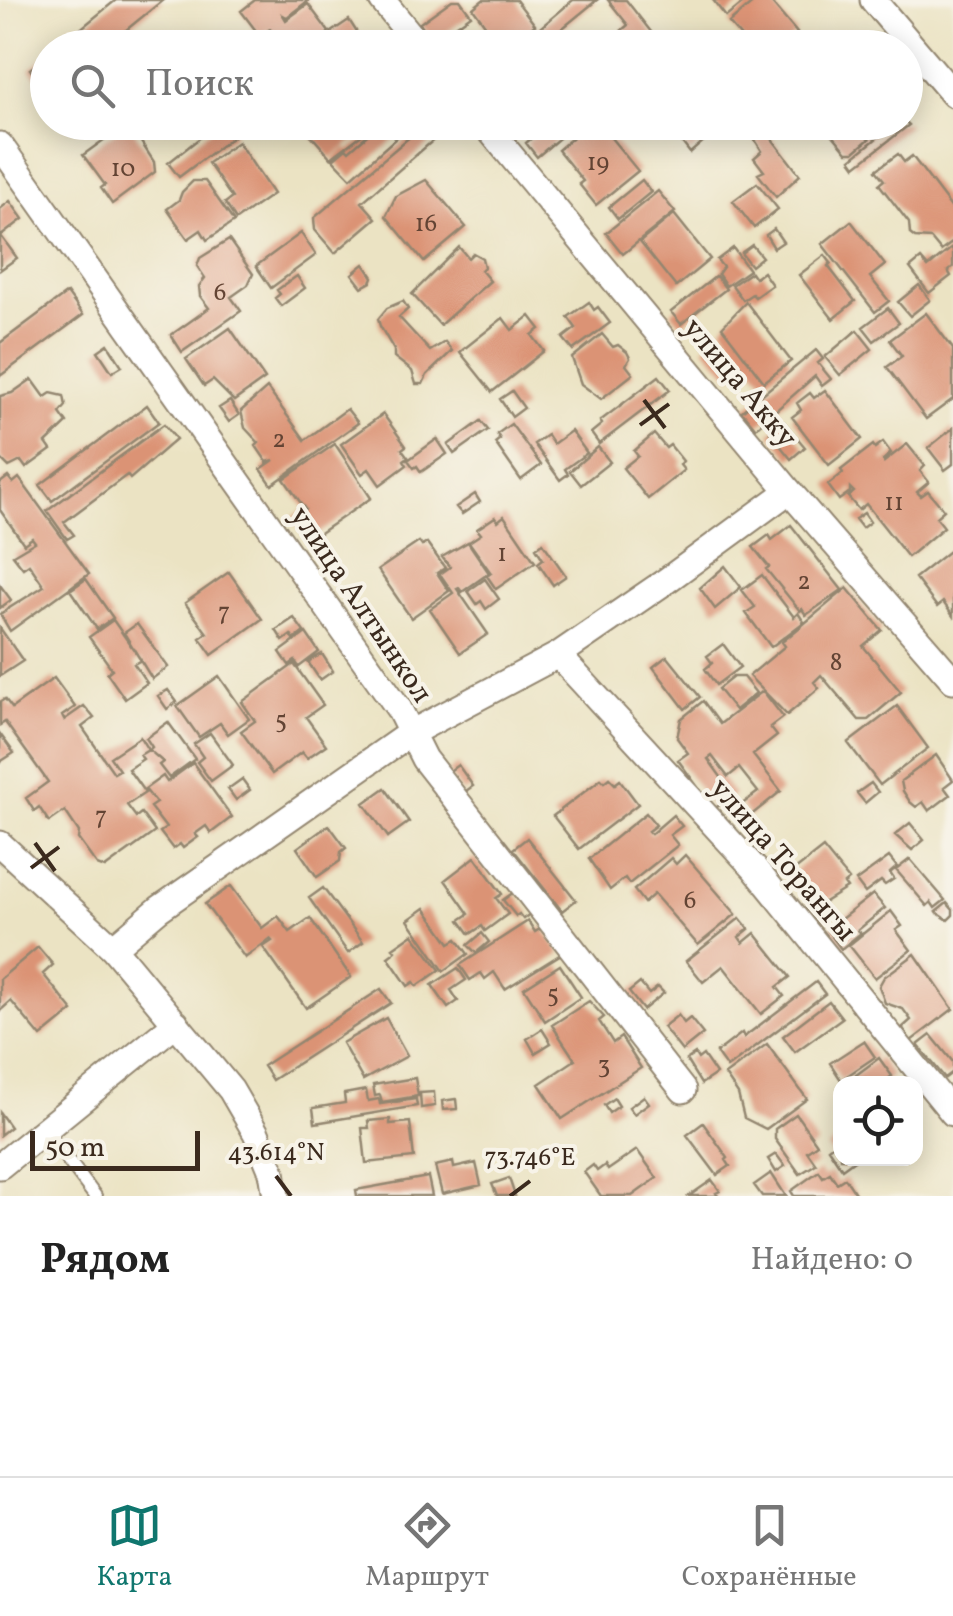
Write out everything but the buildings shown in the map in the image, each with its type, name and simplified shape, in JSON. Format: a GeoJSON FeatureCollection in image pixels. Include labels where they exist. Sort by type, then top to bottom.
{"type":"FeatureCollection","features":[{"type":"Feature","properties":{"kind":"street"},"geometry":{"type":"LineString","coordinates":[[382,0],[406,30]]}},
{"type":"Feature","properties":{"kind":"street"},"geometry":{"type":"LineString","coordinates":[[880,2],[902,30]]}},
{"type":"Feature","properties":{"kind":"street"},"geometry":{"type":"LineString","coordinates":[[923,56],[953,94]]}},
{"type":"Feature","properties":{"kind":"street","name":"улица Акку"},"geometry":{"type":"LineString","coordinates":[[498,140],[788,491],[953,680]]}},
{"type":"Feature","properties":{"kind":"street","name":"улица Алтынкол"},"geometry":{"type":"LineString","coordinates":[[0,145],[400,709],[424,759],[683,1090]]}},
{"type":"Feature","properties":{"kind":"street"},"geometry":{"type":"LineString","coordinates":[[113,948],[159,909],[410,734],[558,655],[788,491]]}},
{"type":"Feature","properties":{"kind":"street","name":"улица Торангы"},"geometry":{"type":"LineString","coordinates":[[558,655],[754,869],[953,1113]]}},
{"type":"Feature","properties":{"kind":"street"},"geometry":{"type":"LineString","coordinates":[[0,844],[113,948],[232,1090],[256,1132],[272,1172],[276,1196]]}},
{"type":"Feature","properties":{"kind":"street"},"geometry":{"type":"LineString","coordinates":[[0,1166],[176,1023]]}},
{"type":"Feature","properties":{"kind":"lane"},"geometry":{"type":"LineString","coordinates":[[46,1131],[95,1196]]}}]}
